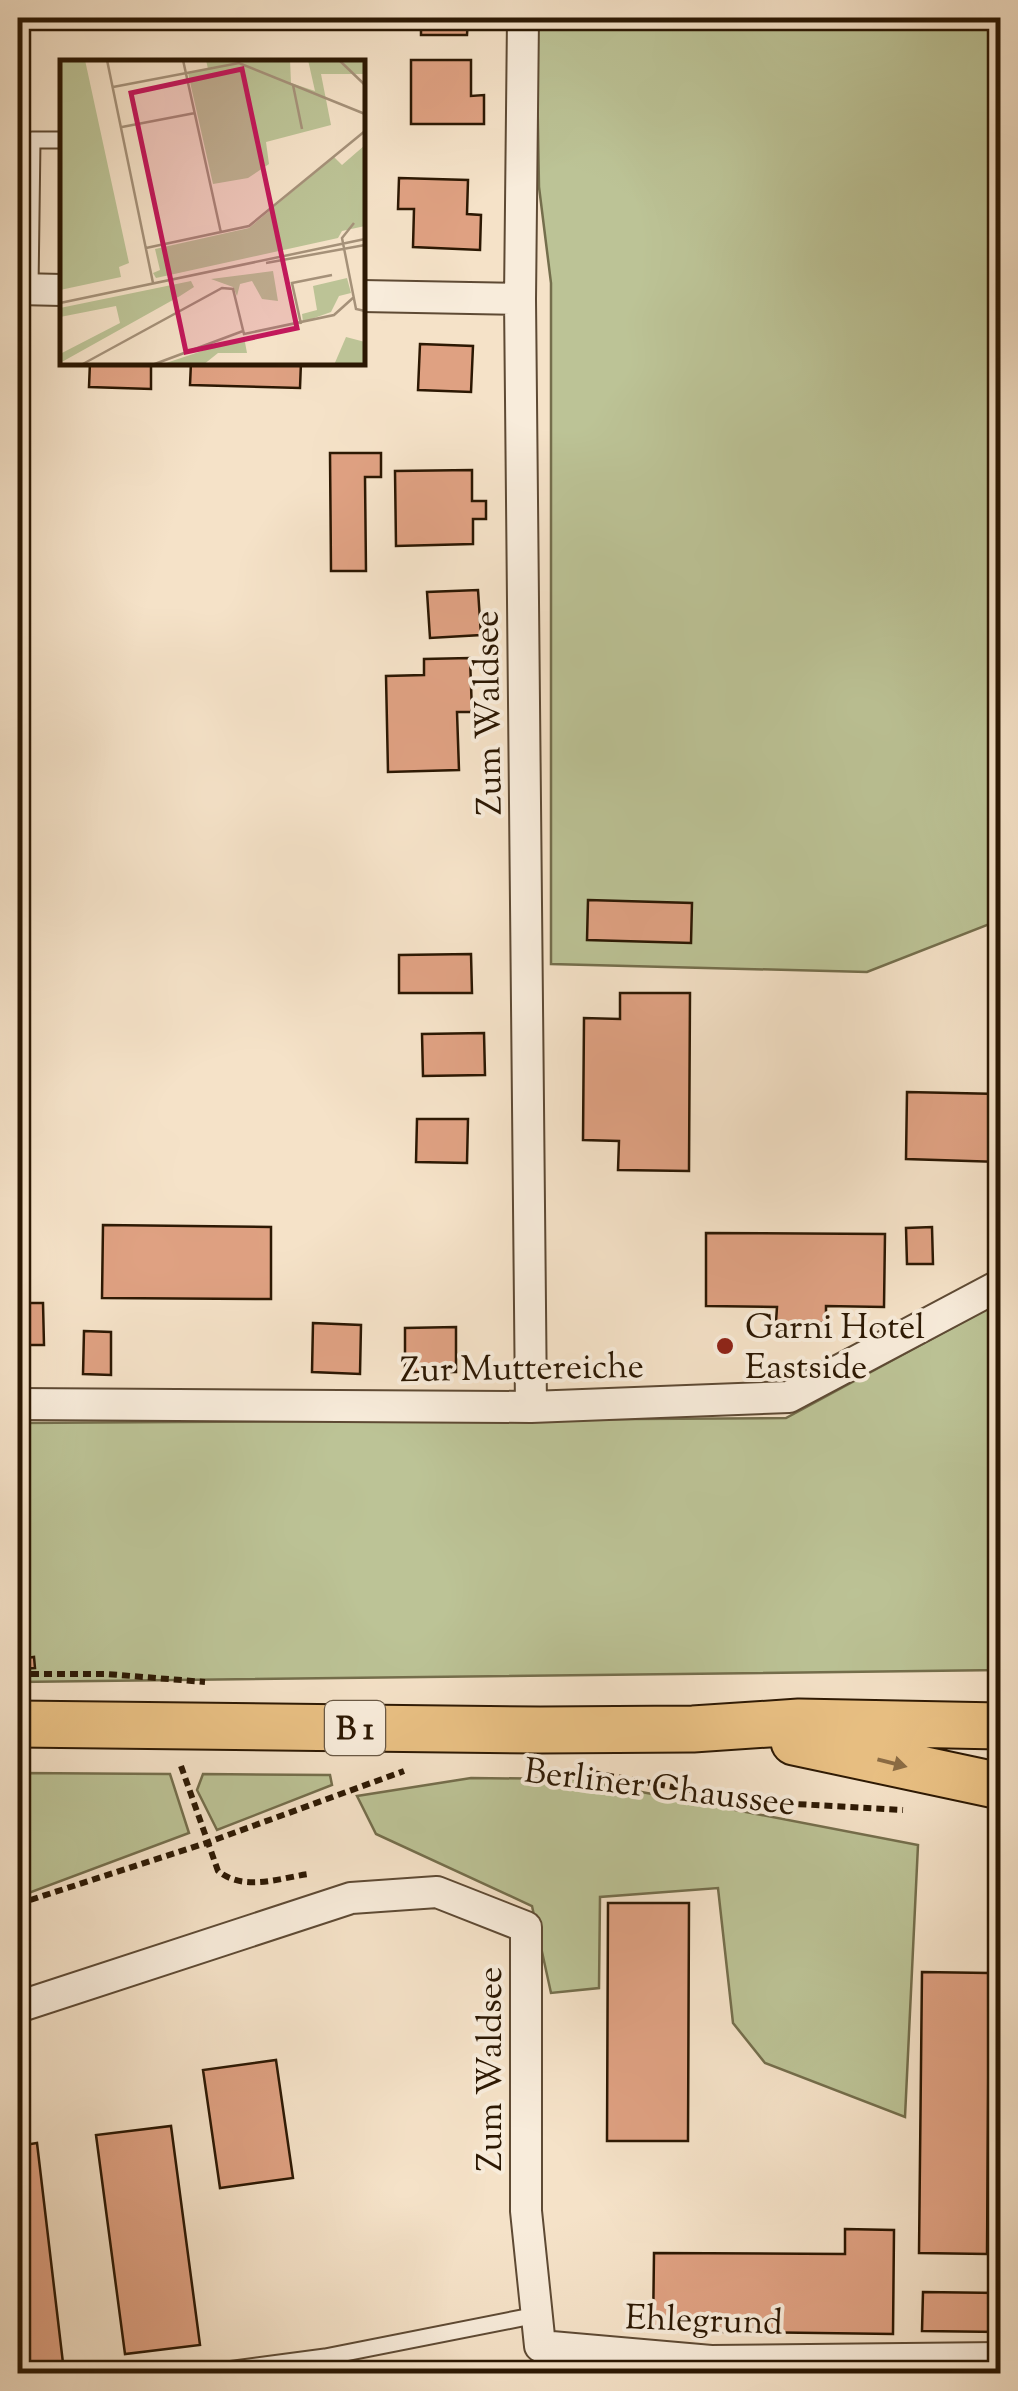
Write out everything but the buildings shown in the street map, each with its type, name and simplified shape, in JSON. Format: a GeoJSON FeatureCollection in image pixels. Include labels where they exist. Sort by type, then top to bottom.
{"type":"FeatureCollection","features":[{"type":"Feature","properties":{"kind":"main road","name":"Berliner Chaussee"},"geometry":{"type":"LineString","coordinates":[[18,1724],[692,1730],[799,1722],[1000,1726]]}},
{"type":"Feature","properties":{"kind":"main road","name":"Berliner Chaussee"},"geometry":{"type":"LineString","coordinates":[[692,1730],[816,1746],[1000,1786]]}},
{"type":"Feature","properties":{"kind":"street","name":"Zum Waldsee"},"geometry":{"type":"LineString","coordinates":[[522,18],[520,300],[531,1407]]}},
{"type":"Feature","properties":{"kind":"street"},"geometry":{"type":"LineString","coordinates":[[24,289],[60,290]]}},
{"type":"Feature","properties":{"kind":"street"},"geometry":{"type":"LineString","coordinates":[[365,296],[520,300]]}},
{"type":"Feature","properties":{"kind":"street","name":"Zur Muttereiche"},"geometry":{"type":"LineString","coordinates":[[18,1404],[531,1407],[789,1398],[1000,1286]]}},
{"type":"Feature","properties":{"kind":"street","name":"Zum Waldsee"},"geometry":{"type":"LineString","coordinates":[[18,2007],[351,1898],[437,1892],[526,1927],[526,2211]]}},
{"type":"Feature","properties":{"kind":"street","name":"Ehlegrund"},"geometry":{"type":"LineString","coordinates":[[526,2211],[540,2346],[710,2361],[1000,2358]]}},
{"type":"Feature","properties":{"kind":"lane"},"geometry":{"type":"LineString","coordinates":[[24,289],[32,140],[60,140]]}},
{"type":"Feature","properties":{"kind":"lane"},"geometry":{"type":"LineString","coordinates":[[197,2374],[326,2357],[537,2315]]}},
{"type":"Feature","properties":{"kind":"path"},"geometry":{"type":"LineString","coordinates":[[162,1766],[200,1766]]}},
{"type":"Feature","properties":{"kind":"path"},"geometry":{"type":"LineString","coordinates":[[180,1766],[206,1843]]}},
{"type":"Feature","properties":{"kind":"path"},"geometry":{"type":"LineString","coordinates":[[18,1904],[206,1843],[410,1769],[372,1768]]}},
{"type":"Feature","properties":{"kind":"path","name":"Berliner Chaussee"},"geometry":{"type":"LineString","coordinates":[[575,1769],[760,1802],[908,1811]]}},
{"type":"Feature","properties":{"kind":"green space"},"geometry":{"type":"Polygon","coordinates":[[[536,18],[1000,18],[1000,920],[867,972],[551,964],[551,283],[539,187],[536,18]]]}},
{"type":"Feature","properties":{"kind":"green space"},"geometry":{"type":"Polygon","coordinates":[[[1000,1302],[1000,1670],[18,1682],[18,1423],[786,1418],[1000,1302]]]}},
{"type":"Feature","properties":{"kind":"green space"},"geometry":{"type":"Polygon","coordinates":[[[18,1773],[170,1774],[189,1833],[18,1897],[18,1773]]]}},
{"type":"Feature","properties":{"kind":"green space"},"geometry":{"type":"Polygon","coordinates":[[[203,1774],[330,1775],[332,1785],[217,1830],[197,1790],[203,1774]]]}},
{"type":"Feature","properties":{"kind":"green space"},"geometry":{"type":"Polygon","coordinates":[[[471,1778],[574,1779],[918,1845],[905,2117],[765,2063],[733,2023],[718,1888],[600,1897],[599,1988],[551,1993],[532,1906],[376,1834],[357,1796],[471,1778]]]}},
{"type":"Feature","properties":{"kind":"place","name":"Garni Hotel Eastside"},"geometry":{"type":"Point","coordinates":[725,1346]}}]}
